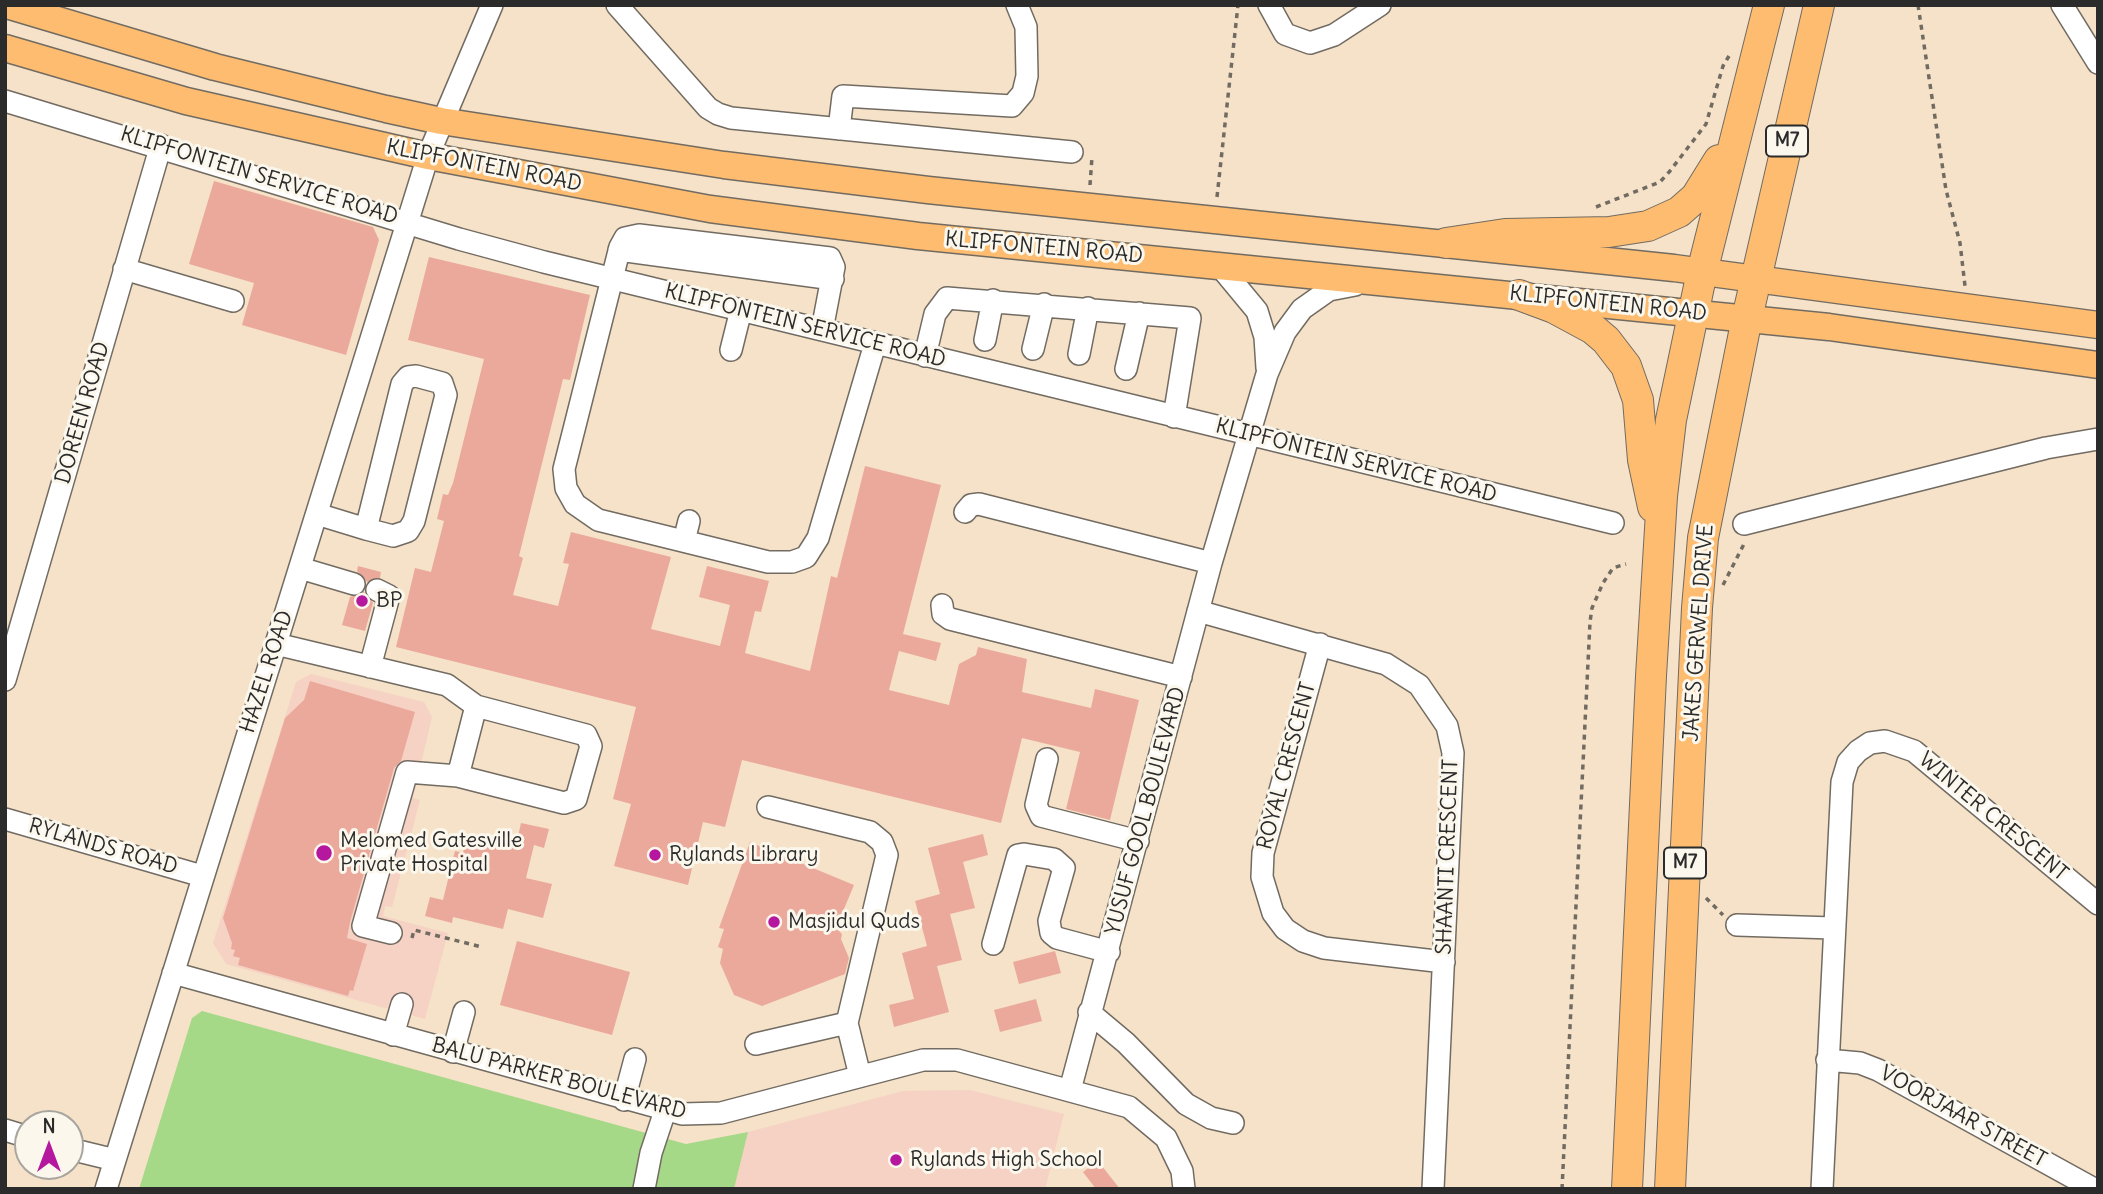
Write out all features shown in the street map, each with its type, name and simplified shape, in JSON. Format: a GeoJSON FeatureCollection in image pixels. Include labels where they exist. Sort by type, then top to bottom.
{"type":"FeatureCollection","features":[{"type":"Feature","properties":{"kind":"highway","name":"JAKES GERWEL DRIVE"},"geometry":{"type":"LineString","coordinates":[[1627,1189],[1659,538],[1671,420],[1735,131],[1769,5]]}},
{"type":"Feature","properties":{"kind":"highway","name":"JAKES GERWEL DRIVE"},"geometry":{"type":"LineString","coordinates":[[1670,1189],[1696,608],[1703,538],[1747,318],[1819,5]]}},
{"type":"Feature","properties":{"kind":"highway"},"geometry":{"type":"LineString","coordinates":[[1446,243],[1505,234],[1630,230],[1670,218],[1706,185],[1735,131]]}},
{"type":"Feature","properties":{"kind":"highway"},"geometry":{"type":"LineString","coordinates":[[1519,295],[1554,308],[1593,329],[1606,340],[1626,366],[1638,400],[1643,460],[1659,538]]}},
{"type":"Feature","properties":{"kind":"main road","name":"KLIPFONTEIN ROAD"},"geometry":{"type":"LineString","coordinates":[[7,5],[215,67],[441,121],[724,165],[914,189],[1702,272],[2098,325]]}},
{"type":"Feature","properties":{"kind":"main road","name":"KLIPFONTEIN ROAD"},"geometry":{"type":"LineString","coordinates":[[5,48],[186,101],[428,156],[710,209],[918,236],[1747,318],[2098,365]]}},
{"type":"Feature","properties":{"kind":"street","name":"HAZEL ROAD"},"geometry":{"type":"LineString","coordinates":[[106,1189],[428,156],[492,5]]}},
{"type":"Feature","properties":{"kind":"street"},"geometry":{"type":"LineString","coordinates":[[617,5],[708,108],[731,118],[1072,152]]}},
{"type":"Feature","properties":{"kind":"street"},"geometry":{"type":"LineString","coordinates":[[839,129],[841,100],[848,96],[1012,106],[1023,93],[1027,76],[1026,27],[1017,5]]}},
{"type":"Feature","properties":{"kind":"street"},"geometry":{"type":"LineString","coordinates":[[1269,5],[1285,34],[1310,43],[1334,35],[1380,5]]}},
{"type":"Feature","properties":{"kind":"street"},"geometry":{"type":"LineString","coordinates":[[2062,5],[2098,63]]}},
{"type":"Feature","properties":{"kind":"street","name":"KLIPFONTEIN SERVICE ROAD"},"geometry":{"type":"LineString","coordinates":[[5,100],[160,145],[458,239],[875,344],[1613,523]]}},
{"type":"Feature","properties":{"kind":"street","name":"DOREEN ROAD"},"geometry":{"type":"LineString","coordinates":[[5,680],[160,145]]}},
{"type":"Feature","properties":{"kind":"street"},"geometry":{"type":"LineString","coordinates":[[822,330],[832,279],[619,250],[566,459],[566,488],[582,511],[598,520],[687,531],[768,562],[792,562],[806,557],[818,538],[875,344]]}},
{"type":"Feature","properties":{"kind":"street","name":"YUSUF GOOL BOULEVARD"},"geometry":{"type":"LineString","coordinates":[[1218,264],[1257,311],[1265,337],[1267,374]]}},
{"type":"Feature","properties":{"kind":"street"},"geometry":{"type":"LineString","coordinates":[[124,269],[233,300]]}},
{"type":"Feature","properties":{"kind":"street","name":"YUSUF GOOL BOULEVARD"},"geometry":{"type":"LineString","coordinates":[[1070,1090],[1211,563],[1267,374],[1285,332],[1302,309],[1329,290],[1381,280]]}},
{"type":"Feature","properties":{"kind":"street"},"geometry":{"type":"LineString","coordinates":[[925,356],[935,314],[939,304],[947,298],[1190,318],[1174,417]]}},
{"type":"Feature","properties":{"kind":"street"},"geometry":{"type":"LineString","coordinates":[[985,340],[993,300]]}},
{"type":"Feature","properties":{"kind":"street"},"geometry":{"type":"LineString","coordinates":[[1034,349],[1044,304]]}},
{"type":"Feature","properties":{"kind":"street"},"geometry":{"type":"LineString","coordinates":[[1079,354],[1088,308]]}},
{"type":"Feature","properties":{"kind":"street"},"geometry":{"type":"LineString","coordinates":[[731,350],[741,310]]}},
{"type":"Feature","properties":{"kind":"street"},"geometry":{"type":"LineString","coordinates":[[1126,369],[1139,313]]}},
{"type":"Feature","properties":{"kind":"street"},"geometry":{"type":"LineString","coordinates":[[317,514],[366,529],[399,536],[412,526],[446,395],[445,387],[438,381],[412,376],[404,380],[366,529]]}},
{"type":"Feature","properties":{"kind":"street"},"geometry":{"type":"LineString","coordinates":[[1745,532],[2046,448],[2095,440]]}},
{"type":"Feature","properties":{"kind":"street"},"geometry":{"type":"LineString","coordinates":[[965,512],[971,506],[979,504],[1211,563]]}},
{"type":"Feature","properties":{"kind":"street"},"geometry":{"type":"LineString","coordinates":[[300,568],[354,583]]}},
{"type":"Feature","properties":{"kind":"street"},"geometry":{"type":"LineString","coordinates":[[370,667],[389,596],[377,590]]}},
{"type":"Feature","properties":{"kind":"street"},"geometry":{"type":"LineString","coordinates":[[942,605],[943,614],[950,619],[1181,677]]}},
{"type":"Feature","properties":{"kind":"street","name":"SHAANTI CRESCENT"},"geometry":{"type":"LineString","coordinates":[[1198,611],[1320,644],[1402,672],[1419,685],[1452,739],[1433,1189]]}},
{"type":"Feature","properties":{"kind":"street"},"geometry":{"type":"LineString","coordinates":[[276,644],[447,685],[476,706],[582,733],[589,738],[591,746],[578,795],[569,803],[458,776],[407,772],[363,926],[391,933]]}},
{"type":"Feature","properties":{"kind":"street","name":"ROYAL CRESCENT"},"geometry":{"type":"LineString","coordinates":[[1320,644],[1263,853],[1262,877],[1273,913],[1285,929],[1303,941],[1324,948],[1444,962]]}},
{"type":"Feature","properties":{"kind":"street"},"geometry":{"type":"LineString","coordinates":[[458,776],[476,706]]}},
{"type":"Feature","properties":{"kind":"street","name":"WINTER CRESCENT"},"geometry":{"type":"LineString","coordinates":[[1822,1189],[1833,928],[1842,782],[1847,762],[1870,743],[1885,741],[1914,751],[2098,904]]}},
{"type":"Feature","properties":{"kind":"street"},"geometry":{"type":"LineString","coordinates":[[1047,759],[1036,805],[1041,816],[1138,841]]}},
{"type":"Feature","properties":{"kind":"street"},"geometry":{"type":"LineString","coordinates":[[768,807],[870,832],[886,848],[886,863],[847,1023],[860,1076]]}},
{"type":"Feature","properties":{"kind":"street","name":"RYLANDS ROAD"},"geometry":{"type":"LineString","coordinates":[[5,819],[202,876]]}},
{"type":"Feature","properties":{"kind":"street"},"geometry":{"type":"LineString","coordinates":[[993,944],[1018,855],[1024,854],[1054,859],[1064,868],[1049,921],[1051,933],[1057,938],[1109,952]]}},
{"type":"Feature","properties":{"kind":"street"},"geometry":{"type":"LineString","coordinates":[[1732,922],[1833,928]]}},
{"type":"Feature","properties":{"kind":"street","name":"BALU PARKER BOULEVARD"},"geometry":{"type":"LineString","coordinates":[[173,972],[665,1111],[701,1115],[721,1113],[923,1060],[948,1059],[1070,1090]]}},
{"type":"Feature","properties":{"kind":"street"},"geometry":{"type":"LineString","coordinates":[[393,1035],[402,1004]]}},
{"type":"Feature","properties":{"kind":"street"},"geometry":{"type":"LineString","coordinates":[[453,1052],[464,1012]]}},
{"type":"Feature","properties":{"kind":"street"},"geometry":{"type":"LineString","coordinates":[[1089,1012],[1126,1043],[1186,1104],[1211,1118],[1233,1123]]}},
{"type":"Feature","properties":{"kind":"street"},"geometry":{"type":"LineString","coordinates":[[757,1044],[847,1023]]}},
{"type":"Feature","properties":{"kind":"street"},"geometry":{"type":"LineString","coordinates":[[624,1100],[635,1059]]}},
{"type":"Feature","properties":{"kind":"street","name":"VOORJAAR STREET"},"geometry":{"type":"LineString","coordinates":[[1827,1060],[1860,1063],[1878,1070],[2094,1189]]}},
{"type":"Feature","properties":{"kind":"street"},"geometry":{"type":"LineString","coordinates":[[1070,1090],[1129,1107],[1150,1121],[1174,1152],[1184,1189]]}},
{"type":"Feature","properties":{"kind":"street"},"geometry":{"type":"LineString","coordinates":[[644,1189],[650,1153],[665,1111]]}},
{"type":"Feature","properties":{"kind":"street"},"geometry":{"type":"LineString","coordinates":[[84,1152],[115,1160]]}},
{"type":"Feature","properties":{"kind":"path"},"geometry":{"type":"LineString","coordinates":[[1216,203],[1238,5]]}},
{"type":"Feature","properties":{"kind":"path"},"geometry":{"type":"LineString","coordinates":[[1918,5],[1946,190],[1961,243],[1964,291]]}},
{"type":"Feature","properties":{"kind":"path"},"geometry":{"type":"LineString","coordinates":[[1586,209],[1660,182],[1706,124],[1723,66],[1729,56]]}},
{"type":"Feature","properties":{"kind":"path"},"geometry":{"type":"LineString","coordinates":[[1717,591],[1722,587],[1745,532]]}},
{"type":"Feature","properties":{"kind":"path"},"geometry":{"type":"LineString","coordinates":[[1562,1189],[1590,622],[1592,608],[1603,583],[1613,568],[1626,564]]}},
{"type":"Feature","properties":{"kind":"path"},"geometry":{"type":"LineString","coordinates":[[1702,894],[1732,922]]}},
{"type":"Feature","properties":{"kind":"path"},"geometry":{"type":"LineString","coordinates":[[412,938],[414,930],[482,947]]}},
{"type":"Feature","properties":{"kind":"shaded area","name":"Melomed Gatesville Private Hospital"},"geometry":{"type":"Polygon","coordinates":[[[311,674],[424,702],[432,717],[413,798],[420,800],[392,907],[385,906],[383,916],[448,933],[425,1019],[226,964],[213,943],[296,682],[311,674]]]}},
{"type":"Feature","properties":{"kind":"shaded area","name":"Rylands High School"},"geometry":{"type":"Polygon","coordinates":[[[970,1090],[1064,1114],[1045,1189],[734,1189],[748,1132],[903,1091],[970,1090]]]}},
{"type":"Feature","properties":{"kind":"green space"},"geometry":{"type":"Polygon","coordinates":[[[202,1011],[686,1144],[748,1132],[734,1189],[139,1189],[192,1018],[202,1011]]]}},
{"type":"Feature","properties":{"kind":"building"},"geometry":{"type":"Polygon","coordinates":[[[214,181],[373,227],[379,240],[346,355],[242,325],[254,283],[189,264],[214,181]]]}},
{"type":"Feature","properties":{"kind":"building"},"geometry":{"type":"Polygon","coordinates":[[[429,257],[590,295],[570,380],[563,379],[519,556],[523,558],[513,595],[558,606],[569,564],[563,563],[571,532],[671,557],[651,629],[720,646],[730,605],[699,597],[707,566],[769,581],[761,612],[755,611],[745,653],[810,671],[831,576],[837,578],[865,466],[941,485],[903,634],[941,643],[936,661],[899,651],[889,690],[949,705],[959,664],[976,655],[978,647],[1027,659],[1022,692],[1091,708],[1095,689],[1139,700],[1110,820],[1066,809],[1080,752],[1022,738],[1001,823],[742,760],[725,827],[703,822],[688,885],[614,866],[631,804],[613,799],[636,707],[396,647],[415,568],[431,572],[444,521],[437,519],[443,494],[448,495],[453,483],[484,359],[408,340],[429,257]]]}},
{"type":"Feature","properties":{"kind":"building"},"geometry":{"type":"Polygon","coordinates":[[[358,566],[381,572],[380,578],[367,582],[357,571],[358,566]]]}},
{"type":"Feature","properties":{"kind":"building"},"geometry":{"type":"Polygon","coordinates":[[[364,592],[373,603],[365,631],[342,625],[350,597],[364,592]]]}},
{"type":"Feature","properties":{"kind":"building","name":"Melomed Gatesville Private Hospital"},"geometry":{"type":"Polygon","coordinates":[[[310,681],[415,712],[401,761],[394,768],[350,922],[347,938],[367,944],[353,991],[350,990],[348,996],[238,965],[240,958],[233,956],[235,950],[231,949],[232,943],[223,918],[285,718],[304,700],[310,681]]]}},
{"type":"Feature","properties":{"kind":"building"},"geometry":{"type":"Polygon","coordinates":[[[521,823],[549,829],[544,848],[534,845],[526,878],[552,884],[543,918],[508,909],[503,929],[453,917],[452,923],[425,916],[430,897],[443,900],[455,851],[463,853],[467,835],[503,843],[505,838],[517,841],[521,823]]]}},
{"type":"Feature","properties":{"kind":"building"},"geometry":{"type":"Polygon","coordinates":[[[983,834],[988,855],[963,862],[975,908],[950,914],[962,960],[937,966],[949,1012],[894,1027],[889,1005],[914,999],[902,953],[927,946],[915,901],[940,894],[928,848],[983,834]]]}},
{"type":"Feature","properties":{"kind":"building","name":"Masjidul Quds"},"geometry":{"type":"Polygon","coordinates":[[[750,842],[854,885],[836,928],[842,934],[841,939],[849,958],[845,974],[762,1006],[734,995],[720,963],[723,949],[718,947],[724,929],[719,928],[750,842]]]}},
{"type":"Feature","properties":{"kind":"building"},"geometry":{"type":"Polygon","coordinates":[[[517,941],[630,972],[612,1035],[500,1005],[517,941]]]}},
{"type":"Feature","properties":{"kind":"building"},"geometry":{"type":"Polygon","coordinates":[[[1055,951],[1061,973],[1019,984],[1013,962],[1055,951]]]}},
{"type":"Feature","properties":{"kind":"building"},"geometry":{"type":"Polygon","coordinates":[[[1036,999],[1042,1021],[1000,1032],[994,1010],[1036,999]]]}},
{"type":"Feature","properties":{"kind":"building"},"geometry":{"type":"Polygon","coordinates":[[[1098,1161],[1120,1189],[1096,1189],[1083,1172],[1098,1161]]]}},
{"type":"Feature","properties":{"kind":"place","name":"BP"},"geometry":{"type":"Point","coordinates":[362,601]}},
{"type":"Feature","properties":{"kind":"place","name":"Melomed Gatesville Private Hospital"},"geometry":{"type":"Point","coordinates":[324,853]}},
{"type":"Feature","properties":{"kind":"place","name":"Rylands Library"},"geometry":{"type":"Point","coordinates":[655,855]}},
{"type":"Feature","properties":{"kind":"place","name":"Masjidul Quds"},"geometry":{"type":"Point","coordinates":[774,922]}},
{"type":"Feature","properties":{"kind":"place","name":"Rylands High School"},"geometry":{"type":"Point","coordinates":[896,1160]}}]}
